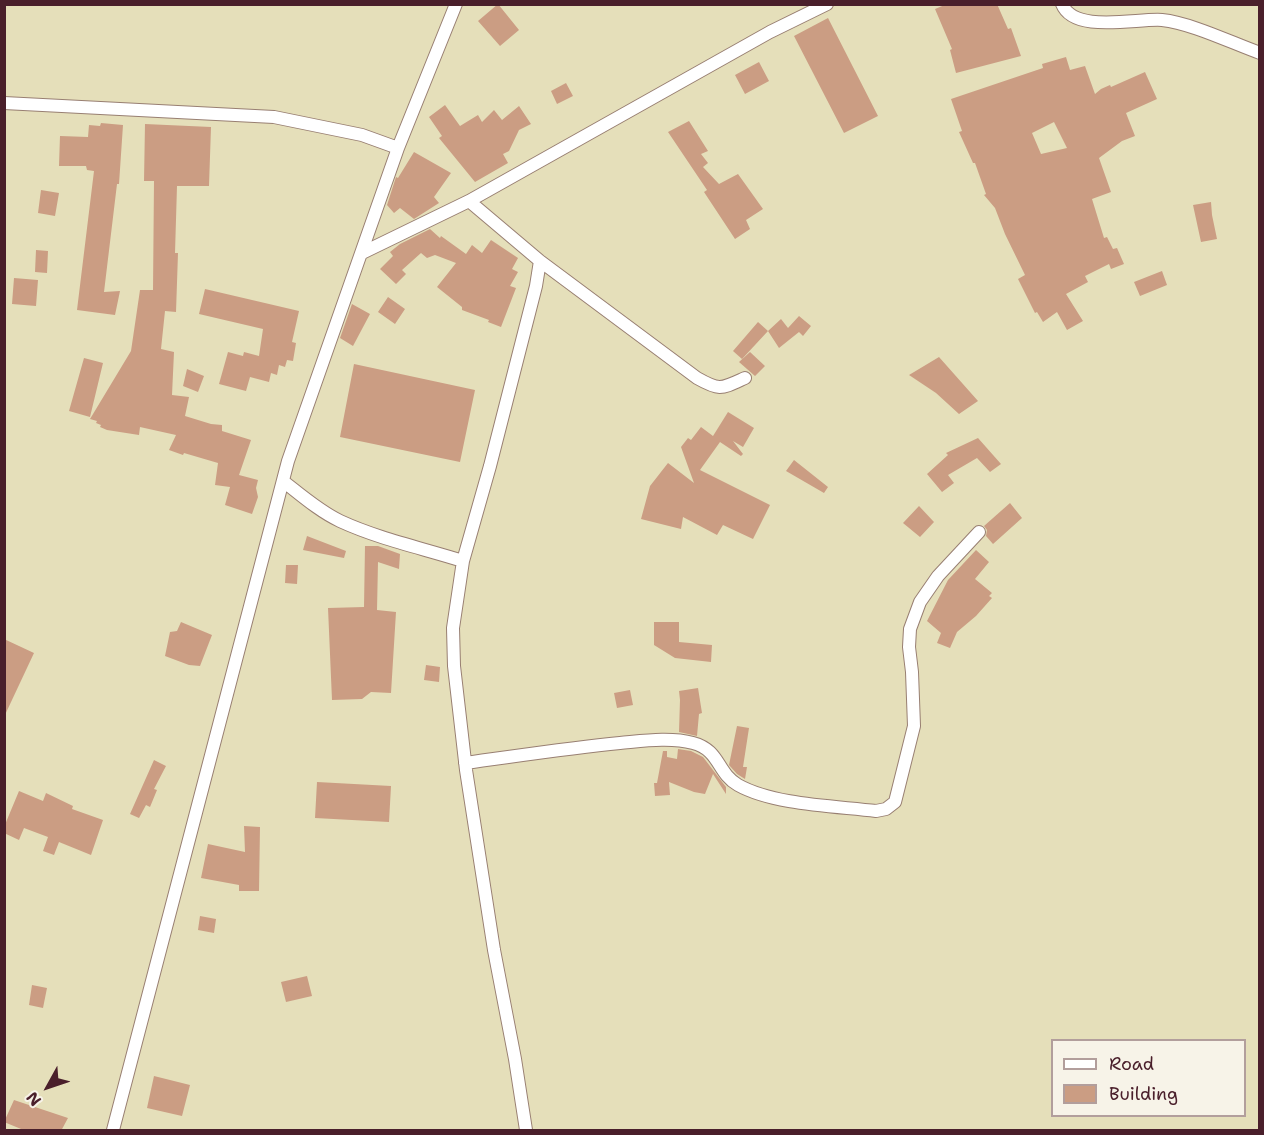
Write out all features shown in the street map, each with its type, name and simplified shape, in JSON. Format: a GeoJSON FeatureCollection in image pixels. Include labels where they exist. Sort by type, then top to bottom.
{"type":"FeatureCollection","features":[{"type":"Feature","properties":{"kind":"street"},"geometry":{"type":"LineString","coordinates":[[113,1131],[283,481],[399,148],[456,4]]}},
{"type":"Feature","properties":{"kind":"street"},"geometry":{"type":"LineString","coordinates":[[363,253],[470,201],[770,32],[827,4]]}},
{"type":"Feature","properties":{"kind":"street"},"geometry":{"type":"LineString","coordinates":[[1062,4],[1064,9],[1078,19],[1100,22],[1163,20],[1260,52]]}},
{"type":"Feature","properties":{"kind":"street"},"geometry":{"type":"LineString","coordinates":[[4,103],[274,117],[362,135],[399,148]]}},
{"type":"Feature","properties":{"kind":"street"},"geometry":{"type":"LineString","coordinates":[[470,201],[540,261],[697,378],[714,388],[725,387],[745,378]]}},
{"type":"Feature","properties":{"kind":"street"},"geometry":{"type":"LineString","coordinates":[[526,1131],[494,950],[465,763],[454,666],[453,628],[463,561],[493,455],[536,286],[540,261]]}},
{"type":"Feature","properties":{"kind":"street"},"geometry":{"type":"LineString","coordinates":[[283,481],[313,505],[339,520],[368,532],[463,561]]}},
{"type":"Feature","properties":{"kind":"street"},"geometry":{"type":"LineString","coordinates":[[465,763],[571,748],[652,740],[692,743],[711,750],[726,774],[739,785],[772,798],[876,811],[886,809],[895,802],[914,726],[910,629],[920,602],[938,576],[979,532]]}},
{"type":"Feature","properties":{"kind":"building"},"geometry":{"type":"Polygon","coordinates":[[[498,4],[519,30],[500,46],[478,21],[498,4]]]}},
{"type":"Feature","properties":{"kind":"building"},"geometry":{"type":"Polygon","coordinates":[[[947,4],[997,4],[1008,29],[1011,28],[1021,56],[956,73],[950,50],[952,49],[935,9],[947,4]]]}},
{"type":"Feature","properties":{"kind":"building"},"geometry":{"type":"Polygon","coordinates":[[[828,18],[878,116],[844,133],[794,36],[828,18]]]}},
{"type":"Feature","properties":{"kind":"building"},"geometry":{"type":"Polygon","coordinates":[[[1066,57],[1070,70],[1085,66],[1095,94],[1110,85],[1111,87],[1145,72],[1157,99],[1126,113],[1135,136],[1122,141],[1099,158],[1111,192],[1092,199],[1104,238],[1107,237],[1113,249],[1117,248],[1124,264],[1111,269],[1109,264],[1085,276],[1088,282],[1066,294],[1083,321],[1067,330],[1057,312],[1043,322],[1037,312],[1035,313],[1018,279],[1025,275],[995,208],[984,195],[986,194],[975,163],[959,132],[962,131],[951,99],[1043,68],[1042,64],[1066,57]],[[1054,122],[1032,133],[1041,154],[1067,148],[1054,122]]]}},
{"type":"Feature","properties":{"kind":"building"},"geometry":{"type":"Polygon","coordinates":[[[759,62],[769,81],[745,94],[735,75],[759,62]]]}},
{"type":"Feature","properties":{"kind":"building"},"geometry":{"type":"Polygon","coordinates":[[[566,83],[573,96],[557,104],[551,91],[566,83]]]}},
{"type":"Feature","properties":{"kind":"building"},"geometry":{"type":"Polygon","coordinates":[[[445,105],[460,126],[478,115],[482,122],[494,110],[502,120],[519,106],[531,124],[519,130],[509,151],[503,154],[508,163],[475,182],[439,138],[442,136],[429,117],[445,105]]]}},
{"type":"Feature","properties":{"kind":"building"},"geometry":{"type":"Polygon","coordinates":[[[689,121],[708,151],[701,154],[708,163],[703,167],[719,184],[738,174],[763,209],[746,220],[750,229],[735,239],[704,192],[707,190],[668,132],[689,121]]]}},
{"type":"Feature","properties":{"kind":"building"},"geometry":{"type":"Polygon","coordinates":[[[101,123],[123,125],[119,184],[117,184],[104,292],[120,291],[115,315],[77,310],[94,171],[87,170],[86,166],[59,166],[60,136],[88,137],[89,125],[100,126],[101,123]]]}},
{"type":"Feature","properties":{"kind":"building"},"geometry":{"type":"Polygon","coordinates":[[[145,124],[211,127],[209,186],[177,186],[176,312],[165,311],[161,349],[174,352],[172,395],[189,397],[185,416],[222,425],[222,431],[251,440],[239,475],[258,480],[256,488],[258,497],[252,514],[225,505],[230,487],[215,485],[218,463],[169,450],[176,435],[140,427],[139,435],[107,430],[100,427],[97,421],[90,419],[131,351],[140,290],[153,290],[154,181],[144,181],[145,124]]]}},
{"type":"Feature","properties":{"kind":"building"},"geometry":{"type":"Polygon","coordinates":[[[414,152],[451,173],[434,197],[439,203],[414,219],[400,208],[394,213],[387,205],[396,177],[398,178],[414,152]]]}},
{"type":"Feature","properties":{"kind":"building"},"geometry":{"type":"Polygon","coordinates":[[[41,190],[59,193],[55,216],[38,213],[41,190]]]}},
{"type":"Feature","properties":{"kind":"building"},"geometry":{"type":"Polygon","coordinates":[[[1211,202],[1217,239],[1201,242],[1193,205],[1211,202]]]}},
{"type":"Feature","properties":{"kind":"building"},"geometry":{"type":"Polygon","coordinates":[[[430,229],[466,254],[472,245],[482,253],[491,240],[518,258],[512,269],[518,272],[510,286],[516,288],[501,327],[462,310],[462,307],[437,287],[456,263],[435,255],[427,258],[421,253],[402,270],[406,274],[396,284],[380,269],[393,256],[390,252],[400,244],[430,229]]]}},
{"type":"Feature","properties":{"kind":"building"},"geometry":{"type":"Polygon","coordinates":[[[36,250],[48,251],[47,273],[35,272],[36,250]]]}},
{"type":"Feature","properties":{"kind":"building"},"geometry":{"type":"Polygon","coordinates":[[[1162,271],[1167,285],[1140,296],[1134,282],[1162,271]]]}},
{"type":"Feature","properties":{"kind":"building"},"geometry":{"type":"Polygon","coordinates":[[[14,278],[38,280],[36,306],[12,304],[14,278]]]}},
{"type":"Feature","properties":{"kind":"building"},"geometry":{"type":"Polygon","coordinates":[[[205,289],[299,311],[292,342],[296,343],[293,361],[287,360],[285,367],[279,365],[277,375],[271,373],[269,382],[250,377],[246,391],[219,384],[228,352],[243,356],[244,352],[259,356],[263,329],[199,314],[205,289]]]}},
{"type":"Feature","properties":{"kind":"building"},"geometry":{"type":"Polygon","coordinates":[[[388,297],[405,309],[395,324],[378,312],[388,297]]]}},
{"type":"Feature","properties":{"kind":"building"},"geometry":{"type":"Polygon","coordinates":[[[352,304],[370,314],[353,346],[340,338],[352,304]]]}},
{"type":"Feature","properties":{"kind":"building"},"geometry":{"type":"Polygon","coordinates":[[[799,316],[811,326],[803,336],[799,332],[779,348],[768,331],[781,319],[788,328],[799,316]]]}},
{"type":"Feature","properties":{"kind":"building"},"geometry":{"type":"Polygon","coordinates":[[[758,322],[768,331],[742,359],[733,351],[758,322]]]}},
{"type":"Feature","properties":{"kind":"building"},"geometry":{"type":"Polygon","coordinates":[[[750,352],[765,366],[755,376],[739,362],[750,352]]]}},
{"type":"Feature","properties":{"kind":"building"},"geometry":{"type":"Polygon","coordinates":[[[939,357],[978,401],[959,414],[936,393],[909,375],[939,357]]]}},
{"type":"Feature","properties":{"kind":"building"},"geometry":{"type":"Polygon","coordinates":[[[84,358],[103,363],[90,417],[69,411],[84,358]]]}},
{"type":"Feature","properties":{"kind":"building"},"geometry":{"type":"Polygon","coordinates":[[[354,364],[475,390],[460,462],[340,437],[354,364]]]}},
{"type":"Feature","properties":{"kind":"building"},"geometry":{"type":"Polygon","coordinates":[[[187,369],[204,376],[198,392],[183,386],[187,369]]]}},
{"type":"Feature","properties":{"kind":"building"},"geometry":{"type":"Polygon","coordinates":[[[728,412],[754,428],[743,447],[733,441],[743,454],[741,456],[720,442],[700,470],[770,505],[753,539],[723,525],[717,535],[683,517],[681,529],[641,519],[650,486],[668,463],[694,483],[681,447],[688,438],[691,440],[701,427],[713,436],[728,412]]]}},
{"type":"Feature","properties":{"kind":"building"},"geometry":{"type":"Polygon","coordinates":[[[978,438],[1001,464],[990,472],[977,458],[948,475],[954,483],[942,492],[927,474],[948,455],[946,453],[978,438]]]}},
{"type":"Feature","properties":{"kind":"building"},"geometry":{"type":"Polygon","coordinates":[[[794,460],[828,487],[824,493],[786,471],[794,460]]]}},
{"type":"Feature","properties":{"kind":"building"},"geometry":{"type":"Polygon","coordinates":[[[1010,503],[1022,518],[993,544],[986,536],[987,530],[984,526],[1010,503]]]}},
{"type":"Feature","properties":{"kind":"building"},"geometry":{"type":"Polygon","coordinates":[[[919,506],[934,522],[920,537],[903,523],[919,506]]]}},
{"type":"Feature","properties":{"kind":"building"},"geometry":{"type":"Polygon","coordinates":[[[307,536],[346,551],[344,558],[303,550],[307,536]]]}},
{"type":"Feature","properties":{"kind":"building"},"geometry":{"type":"Polygon","coordinates":[[[365,546],[378,546],[400,554],[399,569],[378,562],[377,610],[396,612],[391,693],[371,692],[362,699],[332,700],[328,608],[364,607],[365,546]]]}},
{"type":"Feature","properties":{"kind":"building"},"geometry":{"type":"Polygon","coordinates":[[[976,550],[989,562],[975,579],[992,593],[989,596],[992,598],[957,632],[950,648],[937,643],[941,633],[927,621],[948,580],[976,550]]]}},
{"type":"Feature","properties":{"kind":"building"},"geometry":{"type":"Polygon","coordinates":[[[286,565],[298,565],[297,584],[285,583],[286,565]]]}},
{"type":"Feature","properties":{"kind":"building"},"geometry":{"type":"Polygon","coordinates":[[[181,622],[212,635],[200,666],[189,665],[165,656],[170,632],[177,631],[181,622]]]}},
{"type":"Feature","properties":{"kind":"building"},"geometry":{"type":"Polygon","coordinates":[[[654,622],[679,622],[679,642],[712,645],[711,662],[675,658],[654,645],[654,622]]]}},
{"type":"Feature","properties":{"kind":"building"},"geometry":{"type":"Polygon","coordinates":[[[4,639],[34,653],[4,717],[4,639]]]}},
{"type":"Feature","properties":{"kind":"building"},"geometry":{"type":"Polygon","coordinates":[[[426,665],[440,667],[439,682],[424,680],[426,665]]]}},
{"type":"Feature","properties":{"kind":"building"},"geometry":{"type":"Polygon","coordinates":[[[698,688],[702,713],[699,714],[697,736],[679,732],[679,691],[698,688]]]}},
{"type":"Feature","properties":{"kind":"building"},"geometry":{"type":"Polygon","coordinates":[[[630,690],[633,705],[617,708],[614,693],[630,690]]]}},
{"type":"Feature","properties":{"kind":"building"},"geometry":{"type":"Polygon","coordinates":[[[737,726],[749,728],[743,767],[747,767],[745,779],[729,765],[737,726]]]}},
{"type":"Feature","properties":{"kind":"building"},"geometry":{"type":"Polygon","coordinates":[[[678,749],[691,751],[703,757],[726,787],[726,794],[713,774],[705,794],[669,782],[670,795],[655,796],[654,783],[657,783],[663,751],[667,751],[667,757],[677,759],[678,749]]]}},
{"type":"Feature","properties":{"kind":"building"},"geometry":{"type":"Polygon","coordinates":[[[154,760],[166,766],[154,789],[157,790],[150,807],[146,805],[139,818],[130,814],[154,760]]]}},
{"type":"Feature","properties":{"kind":"building"},"geometry":{"type":"Polygon","coordinates":[[[317,782],[391,786],[389,822],[315,818],[317,782]]]}},
{"type":"Feature","properties":{"kind":"building"},"geometry":{"type":"Polygon","coordinates":[[[19,791],[43,801],[46,793],[73,806],[72,809],[103,820],[91,855],[59,842],[54,855],[43,851],[48,837],[24,828],[19,840],[4,833],[4,827],[19,791]]]}},
{"type":"Feature","properties":{"kind":"building"},"geometry":{"type":"Polygon","coordinates":[[[244,826],[260,827],[259,891],[239,891],[239,885],[201,878],[208,844],[245,852],[244,826]]]}},
{"type":"Feature","properties":{"kind":"building"},"geometry":{"type":"Polygon","coordinates":[[[200,916],[216,919],[214,933],[198,930],[200,916]]]}},
{"type":"Feature","properties":{"kind":"building"},"geometry":{"type":"Polygon","coordinates":[[[307,976],[312,996],[286,1002],[281,982],[307,976]]]}},
{"type":"Feature","properties":{"kind":"building"},"geometry":{"type":"Polygon","coordinates":[[[32,985],[47,988],[43,1008],[29,1005],[32,985]]]}},
{"type":"Feature","properties":{"kind":"building"},"geometry":{"type":"Polygon","coordinates":[[[154,1076],[190,1085],[182,1116],[147,1108],[154,1076]]]}},
{"type":"Feature","properties":{"kind":"building"},"geometry":{"type":"Polygon","coordinates":[[[14,1100],[68,1118],[61,1131],[26,1131],[4,1122],[14,1100]]]}}]}
